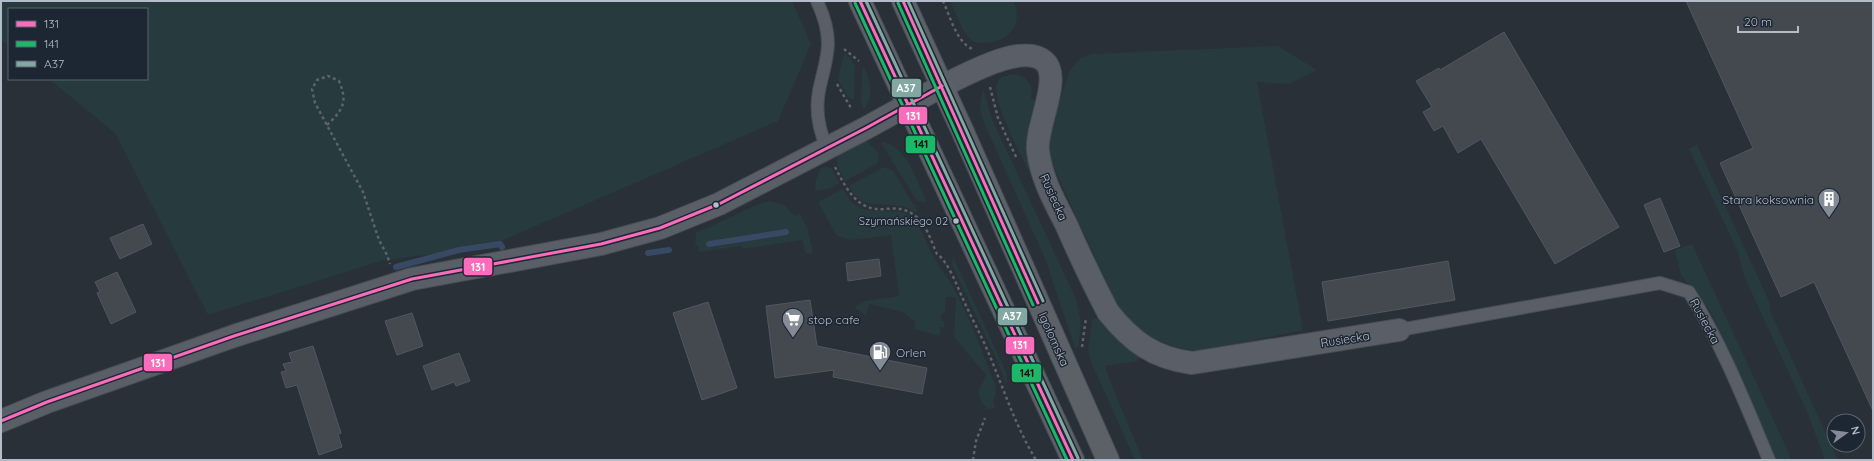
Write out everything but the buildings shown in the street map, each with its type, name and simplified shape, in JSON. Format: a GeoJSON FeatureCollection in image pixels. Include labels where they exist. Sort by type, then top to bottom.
{"type":"FeatureCollection","features":[{"type":"Feature","properties":{"kind":"main road"},"geometry":{"type":"LineString","coordinates":[[860,1],[1073,460]]}},
{"type":"Feature","properties":{"kind":"main road","name":"Igołomska"},"geometry":{"type":"LineString","coordinates":[[903,1],[1108,460]]}},
{"type":"Feature","properties":{"kind":"street","name":"Rusiecka"},"geometry":{"type":"LineString","coordinates":[[942,86],[1002,60],[1016,56],[1036,56],[1045,61],[1050,69],[1051,75],[1050,95],[1038,137],[1038,149],[1043,176],[1108,312],[1122,329],[1134,340],[1150,351],[1172,360],[1192,363],[1399,330]]}},
{"type":"Feature","properties":{"kind":"street"},"geometry":{"type":"LineString","coordinates":[[1,421],[47,402],[227,338],[412,279],[462,268],[601,244],[654,230],[719,204],[942,86]]}},
{"type":"Feature","properties":{"kind":"lane"},"geometry":{"type":"LineString","coordinates":[[818,1],[828,36],[828,49],[817,104],[818,121],[827,148]]}},
{"type":"Feature","properties":{"kind":"lane","name":"Rusiecka"},"geometry":{"type":"LineString","coordinates":[[1399,330],[1660,283],[1689,292],[1709,325],[1742,396],[1769,460]]}},
{"type":"Feature","properties":{"kind":"path"},"geometry":{"type":"LineString","coordinates":[[943,1],[959,36],[967,46],[974,50]]}},
{"type":"Feature","properties":{"kind":"path"},"geometry":{"type":"LineString","coordinates":[[840,47],[859,61]]}},
{"type":"Feature","properties":{"kind":"path"},"geometry":{"type":"LineString","coordinates":[[327,125],[338,115],[344,105],[344,92],[339,81],[328,76],[317,80],[312,89],[315,103],[363,192],[379,240],[387,255],[396,284]]}},
{"type":"Feature","properties":{"kind":"path"},"geometry":{"type":"LineString","coordinates":[[834,80],[851,108]]}},
{"type":"Feature","properties":{"kind":"path"},"geometry":{"type":"LineString","coordinates":[[989,86],[998,118],[1018,162]]}},
{"type":"Feature","properties":{"kind":"path"},"geometry":{"type":"LineString","coordinates":[[827,148],[832,163],[852,198],[870,208],[895,208],[906,210],[921,222],[937,254],[942,257],[989,355],[1006,398],[1036,460]]}},
{"type":"Feature","properties":{"kind":"path"},"geometry":{"type":"LineString","coordinates":[[1083,353],[1086,314]]}},
{"type":"Feature","properties":{"kind":"path"},"geometry":{"type":"LineString","coordinates":[[973,460],[976,440],[984,418]]}},
{"type":"Feature","properties":{"kind":"green space"},"geometry":{"type":"Polygon","coordinates":[[[1,1],[792,1],[811,44],[778,121],[485,248],[384,260],[208,315],[115,133],[50,80],[148,80],[148,8],[8,8],[8,46],[1,40],[1,1]]]}},
{"type":"Feature","properties":{"kind":"green space"},"geometry":{"type":"Polygon","coordinates":[[[950,1],[1013,1],[1017,11],[1017,20],[1008,34],[1000,39],[982,43],[972,41],[963,30],[950,1]]]}},
{"type":"Feature","properties":{"kind":"green space"},"geometry":{"type":"Polygon","coordinates":[[[1278,46],[1317,70],[1289,84],[1257,82],[1303,330],[1204,351],[1187,349],[1163,342],[1142,331],[1124,314],[1116,303],[1051,161],[1049,142],[1052,124],[1070,70],[1080,59],[1091,54],[1278,46]]]}},
{"type":"Feature","properties":{"kind":"green space"},"geometry":{"type":"Polygon","coordinates":[[[845,54],[855,65],[854,98],[852,100],[849,99],[838,79],[845,54]]]}},
{"type":"Feature","properties":{"kind":"green space"},"geometry":{"type":"Polygon","coordinates":[[[864,67],[870,84],[870,94],[864,110],[861,103],[862,71],[864,67]]]}},
{"type":"Feature","properties":{"kind":"green space"},"geometry":{"type":"Polygon","coordinates":[[[1015,74],[1020,75],[1027,80],[1032,90],[1031,99],[1036,100],[1031,117],[1027,143],[1030,169],[1028,169],[1007,126],[996,91],[997,83],[1000,79],[1004,76],[1015,74]]]}},
{"type":"Feature","properties":{"kind":"green space"},"geometry":{"type":"Polygon","coordinates":[[[983,89],[992,119],[1076,299],[1081,323],[1078,347],[1075,348],[1046,261],[982,118],[980,105],[983,89]]]}},
{"type":"Feature","properties":{"kind":"green space"},"geometry":{"type":"Polygon","coordinates":[[[866,140],[878,153],[879,161],[845,181],[837,164],[837,157],[839,154],[866,140]]]}},
{"type":"Feature","properties":{"kind":"green space"},"geometry":{"type":"Polygon","coordinates":[[[880,141],[890,144],[904,157],[915,174],[927,202],[917,201],[880,141]]]}},
{"type":"Feature","properties":{"kind":"green space"},"geometry":{"type":"Polygon","coordinates":[[[1697,145],[1769,301],[1771,313],[1826,434],[1826,453],[1835,453],[1838,460],[1825,460],[1808,414],[1744,276],[1738,252],[1689,149],[1697,145]]]}},
{"type":"Feature","properties":{"kind":"green space"},"geometry":{"type":"Polygon","coordinates":[[[826,167],[832,169],[840,183],[829,189],[815,191],[816,179],[821,168],[826,167]]]}},
{"type":"Feature","properties":{"kind":"green space"},"geometry":{"type":"Polygon","coordinates":[[[882,168],[893,171],[917,210],[916,213],[907,208],[898,206],[871,204],[855,196],[849,186],[882,168]]]}},
{"type":"Feature","properties":{"kind":"green space"},"geometry":{"type":"Polygon","coordinates":[[[843,189],[851,201],[859,207],[869,210],[899,212],[908,215],[916,221],[932,254],[955,291],[975,332],[995,384],[996,391],[994,402],[996,408],[987,409],[982,403],[978,392],[986,375],[954,337],[956,297],[946,297],[945,312],[941,314],[944,327],[940,327],[940,336],[914,329],[915,321],[903,312],[869,304],[866,316],[854,307],[866,301],[899,296],[891,235],[852,240],[837,236],[818,202],[843,189]]]}},
{"type":"Feature","properties":{"kind":"green space"},"geometry":{"type":"Polygon","coordinates":[[[770,201],[786,206],[794,216],[800,214],[808,230],[813,253],[806,254],[802,240],[742,249],[741,246],[699,252],[698,245],[695,245],[696,233],[759,204],[770,201]]]}},
{"type":"Feature","properties":{"kind":"green space"},"geometry":{"type":"Polygon","coordinates":[[[1692,244],[1792,460],[1774,460],[1711,312],[1681,275],[1675,250],[1692,244]]]}},
{"type":"Feature","properties":{"kind":"green space"},"geometry":{"type":"Polygon","coordinates":[[[953,257],[1006,372],[1007,387],[997,360],[952,265],[953,257]]]}},
{"type":"Feature","properties":{"kind":"green space"},"geometry":{"type":"Polygon","coordinates":[[[1098,317],[1116,339],[1139,357],[1138,361],[1105,366],[1143,460],[1135,460],[1091,362],[1088,350],[1092,320],[1098,317]]]}},
{"type":"Feature","properties":{"kind":"waterway"},"geometry":{"type":"LineString","coordinates":[[709,244],[786,232]]}},
{"type":"Feature","properties":{"kind":"waterway"},"geometry":{"type":"LineString","coordinates":[[396,267],[459,250],[500,244],[502,247]]}},
{"type":"Feature","properties":{"kind":"waterway"},"geometry":{"type":"LineString","coordinates":[[648,253],[669,250]]}},
{"type":"Feature","properties":{"kind":"transit line","name":"131"},"geometry":{"type":"LineString","coordinates":[[860,1],[1073,460]]}},
{"type":"Feature","properties":{"kind":"transit line","name":"A37"},"geometry":{"type":"LineString","coordinates":[[866,1],[1078,458]]}},
{"type":"Feature","properties":{"kind":"transit line","name":"131"},"geometry":{"type":"LineString","coordinates":[[903,1],[1038,303]]}},
{"type":"Feature","properties":{"kind":"transit line","name":"A37"},"geometry":{"type":"LineString","coordinates":[[908,1],[1043,301]]}},
{"type":"Feature","properties":{"kind":"transit line","name":"141"},"geometry":{"type":"LineString","coordinates":[[855,3],[1067,460]]}},
{"type":"Feature","properties":{"kind":"transit line","name":"141"},"geometry":{"type":"LineString","coordinates":[[898,3],[1033,305]]}},
{"type":"Feature","properties":{"kind":"transit line","name":"131"},"geometry":{"type":"LineString","coordinates":[[1,421],[47,402],[234,336],[412,279],[601,244],[660,228],[719,204],[866,128],[942,86]]}},
{"type":"Feature","properties":{"kind":"place","name":"Stara koksownia"},"geometry":{"type":"Point","coordinates":[1829,218]}},
{"type":"Feature","properties":{"kind":"place","name":"Szymańskiego 02"},"geometry":{"type":"Point","coordinates":[956,221]}},
{"type":"Feature","properties":{"kind":"place","name":"stop cafe"},"geometry":{"type":"Point","coordinates":[793,338]}},
{"type":"Feature","properties":{"kind":"place","name":"Orlen"},"geometry":{"type":"Point","coordinates":[880,372]}}]}
